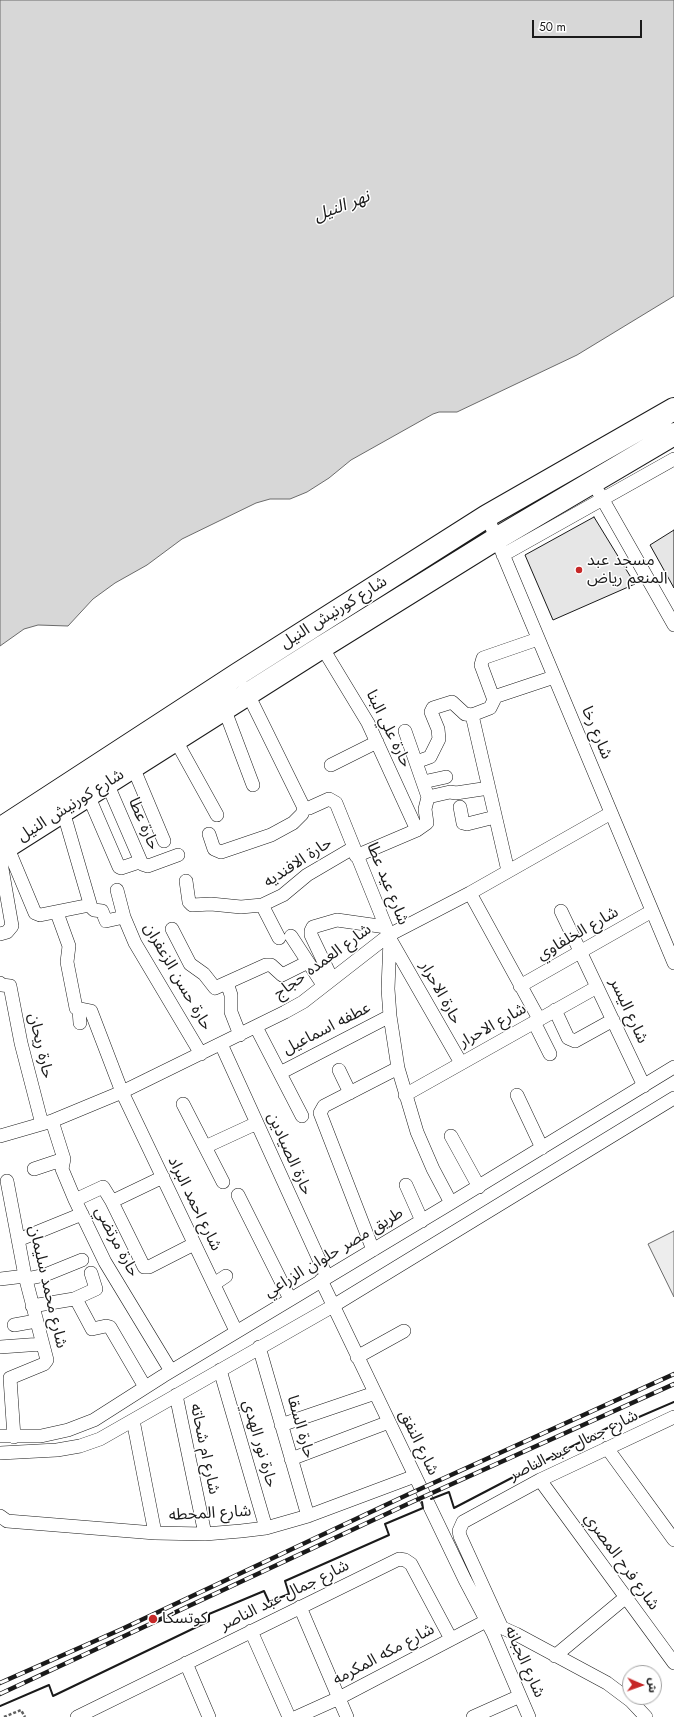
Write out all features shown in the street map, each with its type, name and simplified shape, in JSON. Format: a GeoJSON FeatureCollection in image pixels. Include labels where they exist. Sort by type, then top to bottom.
{"type":"FeatureCollection","features":[{"type":"Feature","properties":{"kind":"highway","name":"شارع كورنيش النيل"},"geometry":{"type":"LineString","coordinates":[[2,846],[238,674],[487,516],[672,415]]}},
{"type":"Feature","properties":{"kind":"highway","name":"شارع كورنيش النيل"},"geometry":{"type":"LineString","coordinates":[[2,846],[64,811],[175,739],[322,647],[598,491],[674,434]]}},
{"type":"Feature","properties":{"kind":"street"},"geometry":{"type":"LineString","coordinates":[[674,459],[598,491],[674,625]]}},
{"type":"Feature","properties":{"kind":"street","name":"شارع رخا"},"geometry":{"type":"LineString","coordinates":[[487,516],[674,963]]}},
{"type":"Feature","properties":{"kind":"street"},"geometry":{"type":"LineString","coordinates":[[416,762],[430,757],[439,739],[439,732],[432,710],[447,696],[467,716],[472,716],[490,708],[494,698],[481,665],[481,660],[485,657],[538,639]]}},
{"type":"Feature","properties":{"kind":"street","name":"حارة علي البنا"},"geometry":{"type":"LineString","coordinates":[[322,647],[350,690],[422,827]]}},
{"type":"Feature","properties":{"kind":"street"},"geometry":{"type":"LineString","coordinates":[[209,834],[215,851],[221,852],[271,835],[293,823],[302,814],[304,808],[238,674]]}},
{"type":"Feature","properties":{"kind":"street"},"geometry":{"type":"LineString","coordinates":[[494,698],[554,677]]}},
{"type":"Feature","properties":{"kind":"street"},"geometry":{"type":"LineString","coordinates":[[224,708],[253,785]]}},
{"type":"Feature","properties":{"kind":"street"},"geometry":{"type":"LineString","coordinates":[[472,716],[508,871]]}},
{"type":"Feature","properties":{"kind":"street"},"geometry":{"type":"LineString","coordinates":[[405,731],[428,797],[422,827]]}},
{"type":"Feature","properties":{"kind":"street"},"geometry":{"type":"LineString","coordinates":[[175,739],[217,815]]}},
{"type":"Feature","properties":{"kind":"street"},"geometry":{"type":"LineString","coordinates":[[331,765],[377,742]]}},
{"type":"Feature","properties":{"kind":"street"},"geometry":{"type":"LineString","coordinates":[[133,767],[164,841]]}},
{"type":"Feature","properties":{"kind":"street"},"geometry":{"type":"LineString","coordinates":[[423,782],[446,777]]}},
{"type":"Feature","properties":{"kind":"street","name":"حارة عطا"},"geometry":{"type":"LineString","coordinates":[[108,783],[140,862],[144,867],[178,855]]}},
{"type":"Feature","properties":{"kind":"street"},"geometry":{"type":"LineString","coordinates":[[428,797],[450,792],[456,793],[489,788]]}},
{"type":"Feature","properties":{"kind":"street"},"geometry":{"type":"LineString","coordinates":[[88,795],[119,867],[121,868],[140,862]]}},
{"type":"Feature","properties":{"kind":"street","name":"شارع عيد عطا"},"geometry":{"type":"LineString","coordinates":[[304,808],[309,808],[329,799],[334,800],[388,933],[388,989],[390,1016],[398,1068],[420,1140],[451,1204]]}},
{"type":"Feature","properties":{"kind":"street"},"geometry":{"type":"LineString","coordinates":[[460,807],[464,822],[467,824],[495,817]]}},
{"type":"Feature","properties":{"kind":"street"},"geometry":{"type":"LineString","coordinates":[[2,846],[33,911],[40,915],[57,913],[90,904],[64,811]]}},
{"type":"Feature","properties":{"kind":"street","name":"شارع العمده حجاج"},"geometry":{"type":"LineString","coordinates":[[0,1136],[47,1123],[122,1092],[256,1027],[303,1002],[388,933],[470,893],[611,813]]}},
{"type":"Feature","properties":{"kind":"street","name":"حارة الافنديه"},"geometry":{"type":"LineString","coordinates":[[186,881],[189,902],[192,905],[211,904],[241,907],[262,905],[310,881],[355,852],[422,827]]}},
{"type":"Feature","properties":{"kind":"street"},"geometry":{"type":"LineString","coordinates":[[0,934],[7,932],[12,926],[2,846]]}},
{"type":"Feature","properties":{"kind":"street","name":"حارة حسن الزعفران"},"geometry":{"type":"LineString","coordinates":[[117,890],[124,917],[135,943],[201,1054]]}},
{"type":"Feature","properties":{"kind":"street"},"geometry":{"type":"LineString","coordinates":[[470,893],[520,986],[550,1054]]}},
{"type":"Feature","properties":{"kind":"street","name":"حارة حسن الزعفران"},"geometry":{"type":"LineString","coordinates":[[90,904],[92,910],[102,911],[106,921],[124,917]]}},
{"type":"Feature","properties":{"kind":"street"},"geometry":{"type":"LineString","coordinates":[[262,905],[285,937],[327,982]]}},
{"type":"Feature","properties":{"kind":"street","name":"شارع اليسر"},"geometry":{"type":"LineString","coordinates":[[561,910],[644,1086]]}},
{"type":"Feature","properties":{"kind":"street","name":"شارع الخلفاوي"},"geometry":{"type":"LineString","coordinates":[[520,986],[652,911]]}},
{"type":"Feature","properties":{"kind":"street"},"geometry":{"type":"LineString","coordinates":[[57,913],[68,946],[67,962],[76,1008],[79,1010],[80,1023]]}},
{"type":"Feature","properties":{"kind":"street"},"geometry":{"type":"LineString","coordinates":[[327,982],[311,935],[311,930],[313,927],[337,920],[388,933]]}},
{"type":"Feature","properties":{"kind":"street"},"geometry":{"type":"LineString","coordinates":[[172,929],[190,964],[204,974],[213,987],[217,988],[266,965],[271,965],[282,975],[308,962]]}},
{"type":"Feature","properties":{"kind":"street","name":"حارة الاحرار"},"geometry":{"type":"LineString","coordinates":[[388,933],[461,1063]]}},
{"type":"Feature","properties":{"kind":"street","name":"حارة ريحان"},"geometry":{"type":"LineString","coordinates":[[0,983],[11,988],[21,1043],[47,1123]]}},
{"type":"Feature","properties":{"kind":"street"},"geometry":{"type":"LineString","coordinates":[[227,983],[231,995],[231,1012],[240,1035]]}},
{"type":"Feature","properties":{"kind":"street","name":"شارع الاحرار"},"geometry":{"type":"LineString","coordinates":[[405,1095],[597,987]]}},
{"type":"Feature","properties":{"kind":"street","name":"شارع احمد البراد"},"geometry":{"type":"LineString","coordinates":[[79,1010],[87,1009],[91,1011],[122,1092],[236,1331]]}},
{"type":"Feature","properties":{"kind":"street"},"geometry":{"type":"LineString","coordinates":[[555,1010],[568,1038],[575,1041],[613,1020]]}},
{"type":"Feature","properties":{"kind":"street","name":"عطفه اسماعيل"},"geometry":{"type":"LineString","coordinates":[[280,1073],[390,1016]]}},
{"type":"Feature","properties":{"kind":"street"},"geometry":{"type":"LineString","coordinates":[[256,1027],[302,1116]]}},
{"type":"Feature","properties":{"kind":"street","name":"حارة الصيادين"},"geometry":{"type":"LineString","coordinates":[[221,1044],[257,1122],[324,1279]]}},
{"type":"Feature","properties":{"kind":"street","name":"طريق مصر حلوان الزراعي"},"geometry":{"type":"LineString","coordinates":[[0,1436],[41,1436],[68,1430],[94,1420],[236,1331],[451,1204],[674,1067]]}},
{"type":"Feature","properties":{"kind":"street"},"geometry":{"type":"LineString","coordinates":[[373,1250],[320,1113],[324,1106],[398,1068]]}},
{"type":"Feature","properties":{"kind":"street"},"geometry":{"type":"LineString","coordinates":[[339,1070],[350,1093]]}},
{"type":"Feature","properties":{"kind":"street"},"geometry":{"type":"LineString","coordinates":[[517,1095],[542,1148]]}},
{"type":"Feature","properties":{"kind":"street"},"geometry":{"type":"LineString","coordinates":[[0,1453],[56,1450],[80,1446],[100,1439],[333,1306],[674,1098]]}},
{"type":"Feature","properties":{"kind":"street"},"geometry":{"type":"LineString","coordinates":[[183,1104],[223,1182]]}},
{"type":"Feature","properties":{"kind":"street"},"geometry":{"type":"LineString","coordinates":[[205,1147],[257,1122]]}},
{"type":"Feature","properties":{"kind":"street","name":"حارة مرتضي"},"geometry":{"type":"LineString","coordinates":[[47,1123],[64,1159],[62,1169],[75,1200],[105,1262],[171,1371]]}},
{"type":"Feature","properties":{"kind":"street"},"geometry":{"type":"LineString","coordinates":[[451,1136],[479,1187]]}},
{"type":"Feature","properties":{"kind":"street"},"geometry":{"type":"LineString","coordinates":[[34,1169],[64,1159]]}},
{"type":"Feature","properties":{"kind":"street"},"geometry":{"type":"LineString","coordinates":[[111,1200],[117,1200],[163,1177]]}},
{"type":"Feature","properties":{"kind":"street","name":"شارع محمد سليمان"},"geometry":{"type":"LineString","coordinates":[[8,1181],[25,1278],[46,1358],[45,1363],[10,1378],[14,1437]]}},
{"type":"Feature","properties":{"kind":"street"},"geometry":{"type":"LineString","coordinates":[[406,1185],[422,1221]]}},
{"type":"Feature","properties":{"kind":"street"},"geometry":{"type":"LineString","coordinates":[[75,1200],[103,1187],[144,1267],[149,1267],[194,1244]]}},
{"type":"Feature","properties":{"kind":"street"},"geometry":{"type":"LineString","coordinates":[[238,1194],[290,1299]]}},
{"type":"Feature","properties":{"kind":"street"},"geometry":{"type":"LineString","coordinates":[[18,1240],[82,1214]]}},
{"type":"Feature","properties":{"kind":"street"},"geometry":{"type":"LineString","coordinates":[[0,1279],[25,1278],[52,1273],[82,1260]]}},
{"type":"Feature","properties":{"kind":"street"},"geometry":{"type":"LineString","coordinates":[[32,1306],[76,1299],[97,1288],[91,1273]]}},
{"type":"Feature","properties":{"kind":"street"},"geometry":{"type":"LineString","coordinates":[[214,1284],[226,1276]]}},
{"type":"Feature","properties":{"kind":"street","name":"شارع النفق"},"geometry":{"type":"LineString","coordinates":[[324,1279],[333,1306],[357,1357],[486,1621]]}},
{"type":"Feature","properties":{"kind":"street"},"geometry":{"type":"LineString","coordinates":[[76,1299],[92,1329],[106,1326],[110,1328],[145,1387]]}},
{"type":"Feature","properties":{"kind":"street"},"geometry":{"type":"LineString","coordinates":[[14,1325],[36,1322]]}},
{"type":"Feature","properties":{"kind":"street"},"geometry":{"type":"LineString","coordinates":[[357,1357],[404,1331]]}},
{"type":"Feature","properties":{"kind":"street"},"geometry":{"type":"LineString","coordinates":[[0,1347],[42,1344]]}},
{"type":"Feature","properties":{"kind":"street","name":"حارة السقا"},"geometry":{"type":"LineString","coordinates":[[259,1347],[308,1516]]}},
{"type":"Feature","properties":{"kind":"street","name":"حارة نور الهدي"},"geometry":{"type":"LineString","coordinates":[[220,1370],[266,1528]]}},
{"type":"Feature","properties":{"kind":"street"},"geometry":{"type":"LineString","coordinates":[[282,1425],[375,1392]]}},
{"type":"Feature","properties":{"kind":"street","name":"شارع ام شحاته"},"geometry":{"type":"LineString","coordinates":[[176,1395],[204,1534]]}},
{"type":"Feature","properties":{"kind":"street","name":"شارع جمال عبد الناصر"},"geometry":{"type":"LineString","coordinates":[[501,1626],[459,1531],[463,1522],[540,1480],[674,1417]]}},
{"type":"Feature","properties":{"kind":"street"},"geometry":{"type":"LineString","coordinates":[[133,1420],[155,1533]]}},
{"type":"Feature","properties":{"kind":"street"},"geometry":{"type":"LineString","coordinates":[[291,1459],[389,1422]]}},
{"type":"Feature","properties":{"kind":"street"},"geometry":{"type":"LineString","coordinates":[[608,1448],[674,1540]]}},
{"type":"Feature","properties":{"kind":"street","name":"شارع المحطه"},"geometry":{"type":"LineString","coordinates":[[0,1516],[7,1521],[155,1533],[204,1534],[266,1528],[308,1516],[415,1476]]}},
{"type":"Feature","properties":{"kind":"street","name":"شارع فرح المصري"},"geometry":{"type":"LineString","coordinates":[[540,1480],[674,1663]]}},
{"type":"Feature","properties":{"kind":"street","name":"شارع جمال عبد الناصر"},"geometry":{"type":"LineString","coordinates":[[77,1717],[393,1561],[405,1560],[411,1564],[451,1639]]}},
{"type":"Feature","properties":{"kind":"street"},"geometry":{"type":"LineString","coordinates":[[555,1656],[626,1597]]}},
{"type":"Feature","properties":{"kind":"street"},"geometry":{"type":"LineString","coordinates":[[300,1607],[347,1717]]}},
{"type":"Feature","properties":{"kind":"street"},"geometry":{"type":"LineString","coordinates":[[486,1621],[501,1626],[607,1683],[631,1701],[646,1717]]}},
{"type":"Feature","properties":{"kind":"street","name":"شارع مكه المكرمه"},"geometry":{"type":"LineString","coordinates":[[297,1717],[339,1698],[486,1621]]}},
{"type":"Feature","properties":{"kind":"street","name":"شارع الجبانه"},"geometry":{"type":"LineString","coordinates":[[486,1621],[529,1717]]}},
{"type":"Feature","properties":{"kind":"street"},"geometry":{"type":"LineString","coordinates":[[251,1631],[289,1717]]}},
{"type":"Feature","properties":{"kind":"street"},"geometry":{"type":"LineString","coordinates":[[186,1663],[209,1717]]}},
{"type":"Feature","properties":{"kind":"street"},"geometry":{"type":"LineString","coordinates":[[473,1717],[520,1696]]}},
{"type":"Feature","properties":{"kind":"path"},"geometry":{"type":"LineString","coordinates":[[4,1717],[21,1710],[25,1717]]}},
{"type":"Feature","properties":{"kind":"shaded area"},"geometry":{"type":"Polygon","coordinates":[[[674,1231],[674,1297],[648,1244],[674,1231]]]}},
{"type":"Feature","properties":{"kind":"water","name":"نهر النيل"},"geometry":{"type":"Polygon","coordinates":[[[0,0],[674,0],[674,296],[577,355],[457,412],[439,412],[433,414],[351,460],[329,478],[307,492],[290,499],[270,499],[256,503],[182,539],[147,565],[115,583],[93,599],[68,626],[38,625],[24,629],[0,646],[0,0]]]}},
{"type":"Feature","properties":{"kind":"building","name":"مسجد عبد المنعم رياض"},"geometry":{"type":"Polygon","coordinates":[[[594,517],[635,584],[553,620],[525,555],[594,517]]]}},
{"type":"Feature","properties":{"kind":"building"},"geometry":{"type":"Polygon","coordinates":[[[674,530],[674,588],[650,545],[674,530]]]}},
{"type":"Feature","properties":{"kind":"railway"},"geometry":{"type":"LineString","coordinates":[[0,1683],[122,1629],[409,1494],[674,1374]]}},
{"type":"Feature","properties":{"kind":"railway"},"geometry":{"type":"LineString","coordinates":[[0,1694],[412,1502],[674,1384]]}},
{"type":"Feature","properties":{"kind":"wall"},"geometry":{"type":"LineString","coordinates":[[431,1499],[449,1492],[454,1508],[615,1424],[625,1423],[674,1402]]}},
{"type":"Feature","properties":{"kind":"wall"},"geometry":{"type":"LineString","coordinates":[[0,1706],[49,1685],[53,1696],[209,1621],[209,1614],[264,1591],[269,1602],[289,1594],[285,1581],[389,1535],[385,1524],[423,1508],[422,1502]]}},
{"type":"Feature","properties":{"kind":"place","name":"مسجد عبد المنعم رياض"},"geometry":{"type":"Point","coordinates":[579,570]}},
{"type":"Feature","properties":{"kind":"place","name":"كوتسكا"},"geometry":{"type":"Point","coordinates":[153,1619]}}]}
